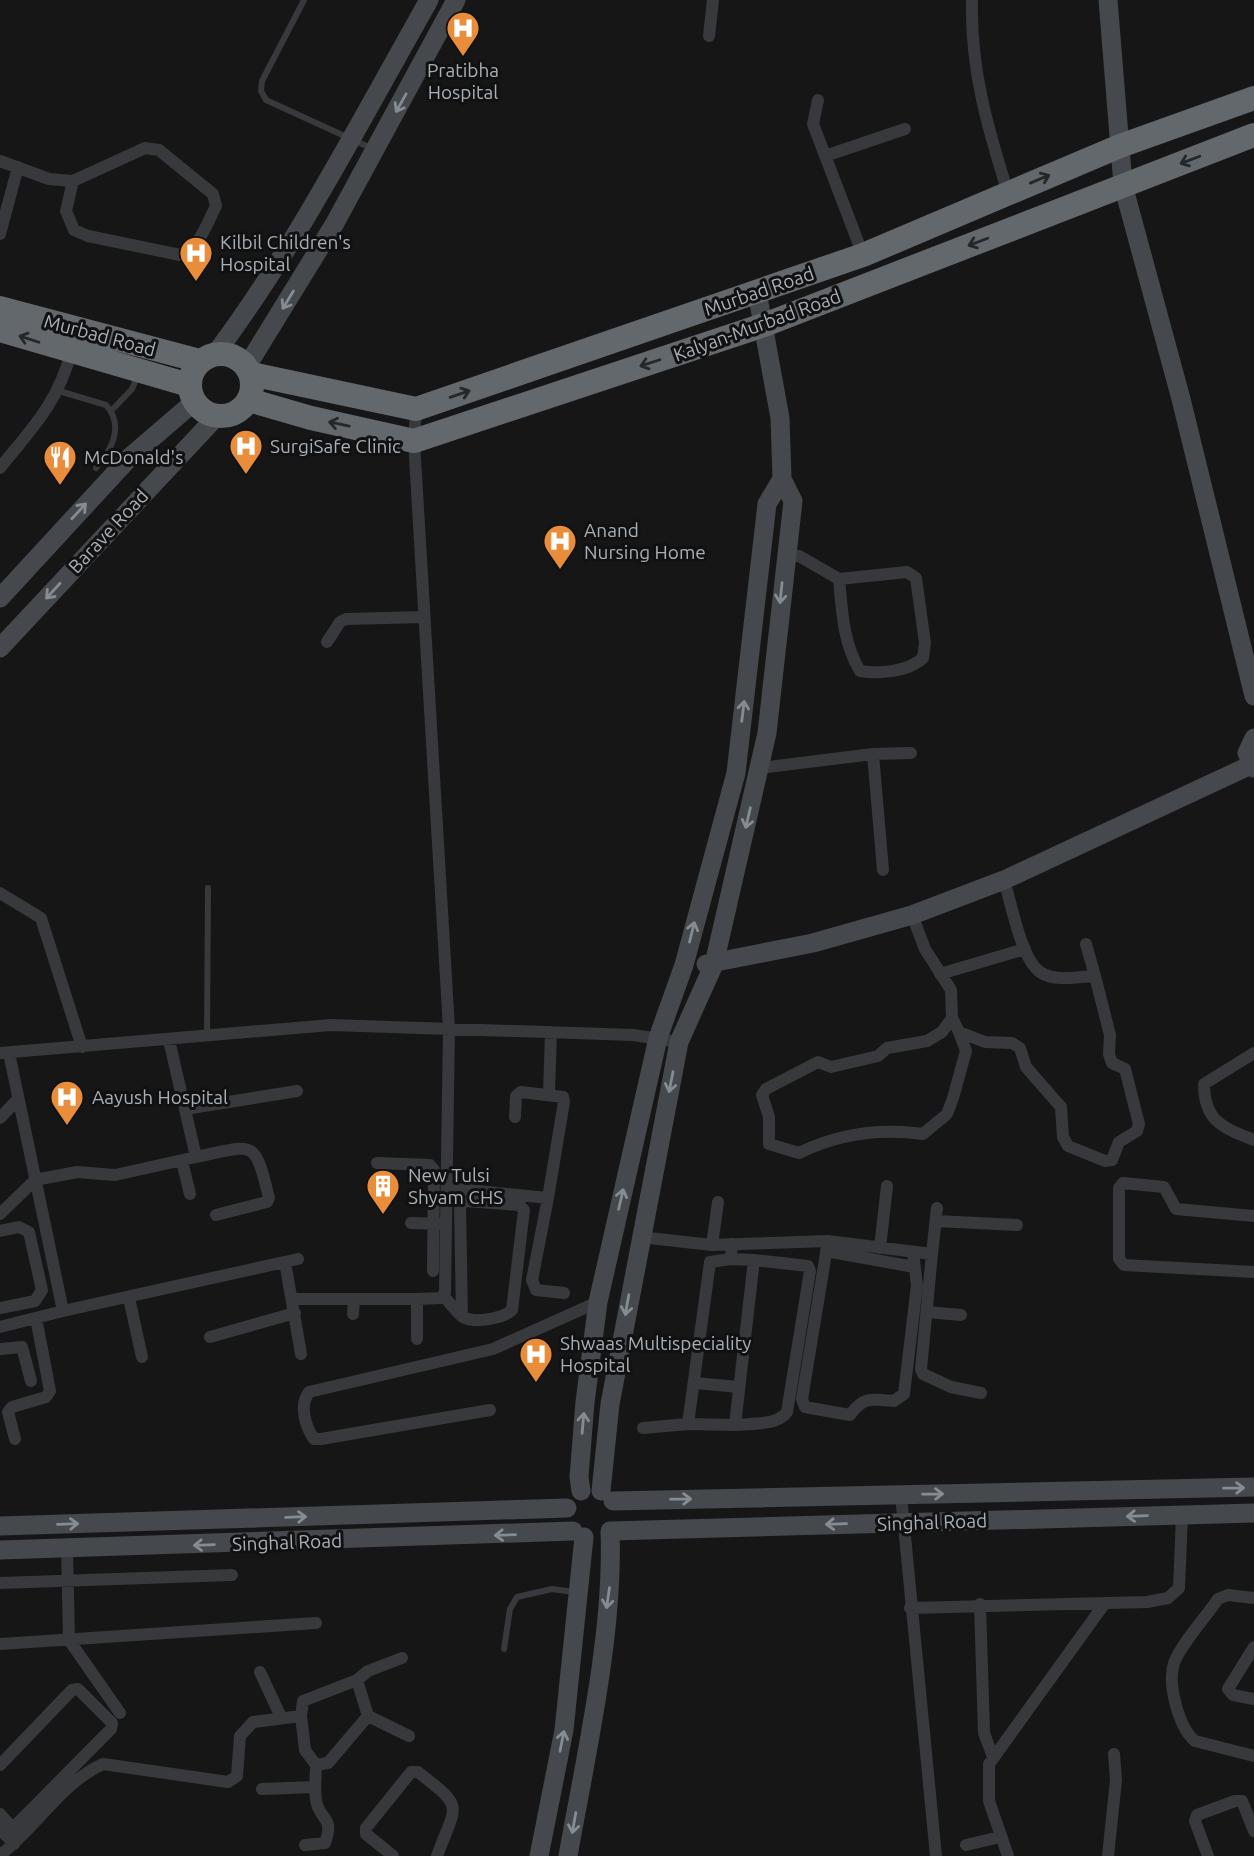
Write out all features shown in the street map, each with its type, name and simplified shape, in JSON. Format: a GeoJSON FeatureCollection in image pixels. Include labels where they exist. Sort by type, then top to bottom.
{"type":"FeatureCollection","features":[{"type":"Feature","properties":{"kind":"highway","name":"Murbad Road"},"geometry":{"type":"LineString","coordinates":[[416,409],[863,255],[1120,146],[1254,98]]}},
{"type":"Feature","properties":{"kind":"highway","name":"Kalyan-Murbad Road"},"geometry":{"type":"LineString","coordinates":[[414,441],[764,326],[1254,135]]}},
{"type":"Feature","properties":{"kind":"highway","name":"Murbad Road"},"geometry":{"type":"LineString","coordinates":[[0,308],[208,357]]}},
{"type":"Feature","properties":{"kind":"highway"},"geometry":{"type":"LineString","coordinates":[[0,330],[140,372],[191,393]]}},
{"type":"Feature","properties":{"kind":"highway"},"geometry":{"type":"LineString","coordinates":[[249,370],[249,400],[235,413],[217,416],[200,409],[191,393],[194,368],[208,357],[233,355],[249,370],[416,409]]}},
{"type":"Feature","properties":{"kind":"highway"},"geometry":{"type":"LineString","coordinates":[[249,400],[311,418],[414,441]]}},
{"type":"Feature","properties":{"kind":"street"},"geometry":{"type":"LineString","coordinates":[[208,357],[248,310],[315,202],[429,0]]}},
{"type":"Feature","properties":{"kind":"street"},"geometry":{"type":"LineString","coordinates":[[249,370],[340,214],[457,0]]}},
{"type":"Feature","properties":{"kind":"street"},"geometry":{"type":"LineString","coordinates":[[709,36],[713,0]]}},
{"type":"Feature","properties":{"kind":"street"},"geometry":{"type":"LineString","coordinates":[[972,0],[971,34],[980,101],[1008,193]]}},
{"type":"Feature","properties":{"kind":"street"},"geometry":{"type":"LineString","coordinates":[[1108,0],[1124,185],[1181,399],[1254,696]]}},
{"type":"Feature","properties":{"kind":"street"},"geometry":{"type":"LineString","coordinates":[[818,100],[813,124],[863,255]]}},
{"type":"Feature","properties":{"kind":"street"},"geometry":{"type":"LineString","coordinates":[[825,156],[905,129]]}},
{"type":"Feature","properties":{"kind":"street"},"geometry":{"type":"LineString","coordinates":[[1,166],[19,167],[49,179],[74,181],[145,148],[159,150],[213,194],[216,206],[193,247],[180,255],[88,236],[74,230],[66,211],[74,181]]}},
{"type":"Feature","properties":{"kind":"street"},"geometry":{"type":"LineString","coordinates":[[0,234],[19,167]]}},
{"type":"Feature","properties":{"kind":"street"},"geometry":{"type":"LineString","coordinates":[[315,202],[340,214]]}},
{"type":"Feature","properties":{"kind":"street"},"geometry":{"type":"LineString","coordinates":[[568,1856],[592,1721],[611,1572],[610,1531],[616,1516],[607,1496],[610,1404],[639,1237],[679,1042],[715,964],[767,733],[793,501],[782,479],[780,418],[757,292]]}},
{"type":"Feature","properties":{"kind":"street"},"geometry":{"type":"LineString","coordinates":[[0,468],[59,391],[71,353]]}},
{"type":"Feature","properties":{"kind":"street","name":"Barave Road"},"geometry":{"type":"LineString","coordinates":[[0,598],[191,393]]}},
{"type":"Feature","properties":{"kind":"street"},"geometry":{"type":"LineString","coordinates":[[416,409],[414,441],[449,1028],[447,1188],[433,1271]]}},
{"type":"Feature","properties":{"kind":"street","name":"Barave Road"},"geometry":{"type":"LineString","coordinates":[[0,648],[217,416]]}},
{"type":"Feature","properties":{"kind":"street"},"geometry":{"type":"LineString","coordinates":[[539,1856],[564,1730],[580,1592],[578,1534],[566,1516],[567,1507],[581,1491],[579,1477],[585,1402],[598,1302],[658,1038],[684,965],[736,773],[767,504],[782,479]]}},
{"type":"Feature","properties":{"kind":"street"},"geometry":{"type":"LineString","coordinates":[[785,556],[799,556],[839,579],[907,572],[916,578],[925,643],[923,658],[915,666],[872,673],[860,671],[851,657],[843,624],[839,579]]}},
{"type":"Feature","properties":{"kind":"street"},"geometry":{"type":"LineString","coordinates":[[327,642],[340,622],[346,619],[424,617]]}},
{"type":"Feature","properties":{"kind":"street"},"geometry":{"type":"LineString","coordinates":[[684,965],[715,964],[813,943],[912,915],[1004,880],[1253,767],[1247,752],[1254,738]]}},
{"type":"Feature","properties":{"kind":"street"},"geometry":{"type":"LineString","coordinates":[[760,768],[873,754],[911,753]]}},
{"type":"Feature","properties":{"kind":"street"},"geometry":{"type":"LineString","coordinates":[[873,754],[883,870]]}},
{"type":"Feature","properties":{"kind":"street"},"geometry":{"type":"LineString","coordinates":[[1004,880],[1025,948],[1040,972],[1053,977],[1095,976]]}},
{"type":"Feature","properties":{"kind":"street"},"geometry":{"type":"LineString","coordinates":[[0,893],[41,918],[82,1047]]}},
{"type":"Feature","properties":{"kind":"street"},"geometry":{"type":"LineString","coordinates":[[912,915],[925,949],[951,990],[952,1018],[966,1051],[947,1114],[923,1133],[901,1130],[854,1134],[823,1141],[799,1153],[769,1144],[769,1117],[762,1095],[766,1089],[818,1062],[831,1067],[878,1056],[887,1048],[928,1041],[942,1032],[952,1018]]}},
{"type":"Feature","properties":{"kind":"street"},"geometry":{"type":"LineString","coordinates":[[959,1032],[985,1042],[1012,1043],[1020,1048],[1026,1067],[1061,1107],[1063,1137],[1068,1146],[1105,1161],[1112,1160],[1119,1142],[1137,1131],[1139,1124],[1125,1069],[1112,1063],[1109,1054],[1110,1035],[1086,944]]}},
{"type":"Feature","properties":{"kind":"street"},"geometry":{"type":"LineString","coordinates":[[940,975],[1025,948]]}},
{"type":"Feature","properties":{"kind":"street"},"geometry":{"type":"LineString","coordinates":[[63,1311],[18,1099],[4,1053],[331,1025],[551,1032],[658,1038],[679,1042]]}},
{"type":"Feature","properties":{"kind":"street"},"geometry":{"type":"LineString","coordinates":[[549,1093],[551,1032]]}},
{"type":"Feature","properties":{"kind":"street"},"geometry":{"type":"LineString","coordinates":[[169,1040],[196,1157]]}},
{"type":"Feature","properties":{"kind":"street"},"geometry":{"type":"LineString","coordinates":[[1254,1053],[1204,1084],[1204,1102],[1221,1127],[1254,1140]]}},
{"type":"Feature","properties":{"kind":"street"},"geometry":{"type":"LineString","coordinates":[[185,1109],[296,1091]]}},
{"type":"Feature","properties":{"kind":"street"},"geometry":{"type":"LineString","coordinates":[[515,1117],[516,1096],[520,1093],[549,1093],[563,1097],[532,1280],[536,1290],[564,1293]]}},
{"type":"Feature","properties":{"kind":"street"},"geometry":{"type":"LineString","coordinates":[[0,1118],[18,1099]]}},
{"type":"Feature","properties":{"kind":"street"},"geometry":{"type":"LineString","coordinates":[[0,1214],[35,1180],[77,1172],[115,1175],[240,1148],[251,1150],[259,1158],[269,1198],[267,1202],[216,1215]]}},
{"type":"Feature","properties":{"kind":"street"},"geometry":{"type":"LineString","coordinates":[[182,1160],[190,1194]]}},
{"type":"Feature","properties":{"kind":"street"},"geometry":{"type":"LineString","coordinates":[[377,1163],[430,1165],[433,1170],[440,1224],[443,1295],[462,1316],[470,1319],[506,1316],[512,1310],[524,1210],[519,1205],[465,1201],[460,1205],[462,1316]]}},
{"type":"Feature","properties":{"kind":"street"},"geometry":{"type":"LineString","coordinates":[[1254,1216],[1176,1209],[1164,1187],[1133,1182],[1123,1183],[1119,1188],[1119,1259],[1124,1265],[1254,1272]]}},
{"type":"Feature","properties":{"kind":"street"},"geometry":{"type":"LineString","coordinates":[[880,1248],[887,1186]]}},
{"type":"Feature","properties":{"kind":"street"},"geometry":{"type":"LineString","coordinates":[[447,1188],[548,1198]]}},
{"type":"Feature","properties":{"kind":"street"},"geometry":{"type":"LineString","coordinates":[[712,1245],[718,1202]]}},
{"type":"Feature","properties":{"kind":"street"},"geometry":{"type":"LineString","coordinates":[[981,1393],[951,1387],[923,1374],[936,1214],[1017,1225]]}},
{"type":"Feature","properties":{"kind":"street"},"geometry":{"type":"LineString","coordinates":[[411,1223],[440,1224]]}},
{"type":"Feature","properties":{"kind":"street"},"geometry":{"type":"LineString","coordinates":[[0,1231],[19,1227],[29,1232],[42,1290],[35,1301],[0,1308]]}},
{"type":"Feature","properties":{"kind":"street"},"geometry":{"type":"LineString","coordinates":[[31,1239],[47,1234]]}},
{"type":"Feature","properties":{"kind":"street"},"geometry":{"type":"LineString","coordinates":[[639,1237],[712,1245],[880,1248],[932,1254]]}},
{"type":"Feature","properties":{"kind":"street"},"geometry":{"type":"LineString","coordinates":[[731,1259],[732,1244]]}},
{"type":"Feature","properties":{"kind":"street"},"geometry":{"type":"LineString","coordinates":[[827,1246],[802,1399],[805,1407],[850,1415],[860,1401],[869,1398],[894,1401],[904,1394],[917,1285],[913,1253]]}},
{"type":"Feature","properties":{"kind":"street"},"geometry":{"type":"LineString","coordinates":[[827,1246],[914,1267]]}},
{"type":"Feature","properties":{"kind":"street"},"geometry":{"type":"LineString","coordinates":[[0,1327],[298,1259]]}},
{"type":"Feature","properties":{"kind":"street"},"geometry":{"type":"LineString","coordinates":[[643,1428],[688,1424],[735,1425],[769,1422],[783,1417],[787,1412],[810,1271],[808,1265],[731,1259],[710,1262],[688,1424]]}},
{"type":"Feature","properties":{"kind":"street"},"geometry":{"type":"LineString","coordinates":[[735,1425],[754,1260]]}},
{"type":"Feature","properties":{"kind":"street"},"geometry":{"type":"LineString","coordinates":[[285,1262],[301,1354]]}},
{"type":"Feature","properties":{"kind":"street"},"geometry":{"type":"LineString","coordinates":[[292,1299],[417,1299],[443,1295]]}},
{"type":"Feature","properties":{"kind":"street"},"geometry":{"type":"LineString","coordinates":[[129,1298],[142,1357]]}},
{"type":"Feature","properties":{"kind":"street"},"geometry":{"type":"LineString","coordinates":[[417,1299],[417,1339]]}},
{"type":"Feature","properties":{"kind":"street"},"geometry":{"type":"LineString","coordinates":[[353,1314],[354,1300]]}},
{"type":"Feature","properties":{"kind":"street"},"geometry":{"type":"LineString","coordinates":[[490,1410],[314,1439],[303,1408],[309,1392],[319,1388],[493,1349],[598,1302]]}},
{"type":"Feature","properties":{"kind":"street"},"geometry":{"type":"LineString","coordinates":[[927,1312],[961,1315]]}},
{"type":"Feature","properties":{"kind":"street"},"geometry":{"type":"LineString","coordinates":[[209,1337],[295,1313]]}},
{"type":"Feature","properties":{"kind":"street"},"geometry":{"type":"LineString","coordinates":[[15,1439],[8,1412],[12,1406],[46,1397],[50,1391],[36,1318]]}},
{"type":"Feature","properties":{"kind":"street"},"geometry":{"type":"LineString","coordinates":[[0,1349],[22,1347],[31,1381]]}},
{"type":"Feature","properties":{"kind":"street"},"geometry":{"type":"LineString","coordinates":[[695,1383],[739,1387]]}},
{"type":"Feature","properties":{"kind":"street","name":"Singhal Road"},"geometry":{"type":"LineString","coordinates":[[607,1496],[1254,1487]]}},
{"type":"Feature","properties":{"kind":"street"},"geometry":{"type":"LineString","coordinates":[[581,1491],[607,1496]]}},
{"type":"Feature","properties":{"kind":"street"},"geometry":{"type":"LineString","coordinates":[[901,1494],[936,1856]]}},
{"type":"Feature","properties":{"kind":"street","name":"Singhal Road"},"geometry":{"type":"LineString","coordinates":[[0,1526],[567,1507]]}},
{"type":"Feature","properties":{"kind":"street","name":"Singhal Road"},"geometry":{"type":"LineString","coordinates":[[610,1531],[1254,1513]]}},
{"type":"Feature","properties":{"kind":"street"},"geometry":{"type":"LineString","coordinates":[[910,1608],[980,1604],[1105,1603],[1168,1598],[1179,1588],[1182,1515]]}},
{"type":"Feature","properties":{"kind":"street"},"geometry":{"type":"LineString","coordinates":[[578,1534],[596,1538],[610,1531]]}},
{"type":"Feature","properties":{"kind":"street","name":"Singhal Road"},"geometry":{"type":"LineString","coordinates":[[0,1550],[578,1534]]}},
{"type":"Feature","properties":{"kind":"street"},"geometry":{"type":"LineString","coordinates":[[67,1548],[65,1581],[69,1640],[120,1713]]}},
{"type":"Feature","properties":{"kind":"street"},"geometry":{"type":"LineString","coordinates":[[0,1583],[232,1575]]}},
{"type":"Feature","properties":{"kind":"street"},"geometry":{"type":"LineString","coordinates":[[1254,1598],[1228,1595],[1218,1599],[1173,1664],[1176,1707],[1188,1735],[1195,1741],[1254,1756]]}},
{"type":"Feature","properties":{"kind":"street"},"geometry":{"type":"LineString","coordinates":[[1008,1856],[989,1801],[989,1764],[1105,1603]]}},
{"type":"Feature","properties":{"kind":"street"},"geometry":{"type":"LineString","coordinates":[[980,1604],[984,1733],[993,1756]]}},
{"type":"Feature","properties":{"kind":"street"},"geometry":{"type":"LineString","coordinates":[[0,1644],[316,1623]]}},
{"type":"Feature","properties":{"kind":"street"},"geometry":{"type":"LineString","coordinates":[[1254,1647],[1228,1689],[1233,1695],[1254,1699]]}},
{"type":"Feature","properties":{"kind":"street"},"geometry":{"type":"LineString","coordinates":[[305,1845],[325,1843],[330,1822],[316,1804],[316,1765],[305,1750],[301,1716],[303,1701],[357,1680],[368,1671],[402,1658]]}},
{"type":"Feature","properties":{"kind":"street"},"geometry":{"type":"LineString","coordinates":[[260,1672],[281,1717]]}},
{"type":"Feature","properties":{"kind":"street"},"geometry":{"type":"LineString","coordinates":[[357,1680],[368,1716],[409,1735]]}},
{"type":"Feature","properties":{"kind":"street"},"geometry":{"type":"LineString","coordinates":[[0,1765],[72,1690],[78,1689],[112,1723],[111,1729],[9,1836],[0,1854]]}},
{"type":"Feature","properties":{"kind":"street"},"geometry":{"type":"LineString","coordinates":[[9,1836],[88,1771],[103,1764],[228,1782],[237,1776],[240,1736],[247,1727],[253,1722],[301,1716]]}},
{"type":"Feature","properties":{"kind":"street"},"geometry":{"type":"LineString","coordinates":[[316,1765],[328,1763],[368,1716]]}},
{"type":"Feature","properties":{"kind":"street"},"geometry":{"type":"LineString","coordinates":[[1108,1856],[1116,1780],[1114,1754]]}},
{"type":"Feature","properties":{"kind":"street"},"geometry":{"type":"LineString","coordinates":[[393,1856],[366,1834],[366,1828],[411,1772],[418,1772],[452,1798],[454,1809],[437,1856]]}},
{"type":"Feature","properties":{"kind":"street"},"geometry":{"type":"LineString","coordinates":[[262,1789],[315,1787]]}},
{"type":"Feature","properties":{"kind":"street"},"geometry":{"type":"LineString","coordinates":[[1208,1856],[1195,1821],[1197,1815],[1242,1801],[1254,1831]]}},
{"type":"Feature","properties":{"kind":"street"},"geometry":{"type":"LineString","coordinates":[[0,1815],[9,1836]]}},
{"type":"Feature","properties":{"kind":"street"},"geometry":{"type":"LineString","coordinates":[[966,1845],[1000,1836]]}},
{"type":"Feature","properties":{"kind":"lane"},"geometry":{"type":"LineString","coordinates":[[304,0],[262,81],[261,91],[266,100],[349,140],[375,149]]}},
{"type":"Feature","properties":{"kind":"lane"},"geometry":{"type":"LineString","coordinates":[[111,411],[132,389],[140,372]]}},
{"type":"Feature","properties":{"kind":"lane"},"geometry":{"type":"LineString","coordinates":[[59,391],[106,405],[111,411],[115,436],[111,450],[96,468]]}},
{"type":"Feature","properties":{"kind":"lane"},"geometry":{"type":"LineString","coordinates":[[207,1036],[208,888]]}},
{"type":"Feature","properties":{"kind":"lane"},"geometry":{"type":"LineString","coordinates":[[504,1649],[510,1609],[517,1597],[552,1589],[580,1592]]}},
{"type":"Feature","properties":{"kind":"place","name":"Pratibha Hospital"},"geometry":{"type":"Point","coordinates":[463,58]}},
{"type":"Feature","properties":{"kind":"place","name":"Kilbil Children's Hospital"},"geometry":{"type":"Point","coordinates":[196,283]}},
{"type":"Feature","properties":{"kind":"place","name":"SurgiSafe Clinic"},"geometry":{"type":"Point","coordinates":[246,476]}},
{"type":"Feature","properties":{"kind":"place","name":"McDonald's"},"geometry":{"type":"Point","coordinates":[60,487]}},
{"type":"Feature","properties":{"kind":"place","name":"Anand Nursing Home"},"geometry":{"type":"Point","coordinates":[560,571]}},
{"type":"Feature","properties":{"kind":"place","name":"Aayush Hospital"},"geometry":{"type":"Point","coordinates":[67,1127]}},
{"type":"Feature","properties":{"kind":"place","name":"New Tulsi Shyam CHS"},"geometry":{"type":"Point","coordinates":[383,1216]}},
{"type":"Feature","properties":{"kind":"place","name":"Shwaas Multispeciality Hospital"},"geometry":{"type":"Point","coordinates":[536,1384]}}]}
